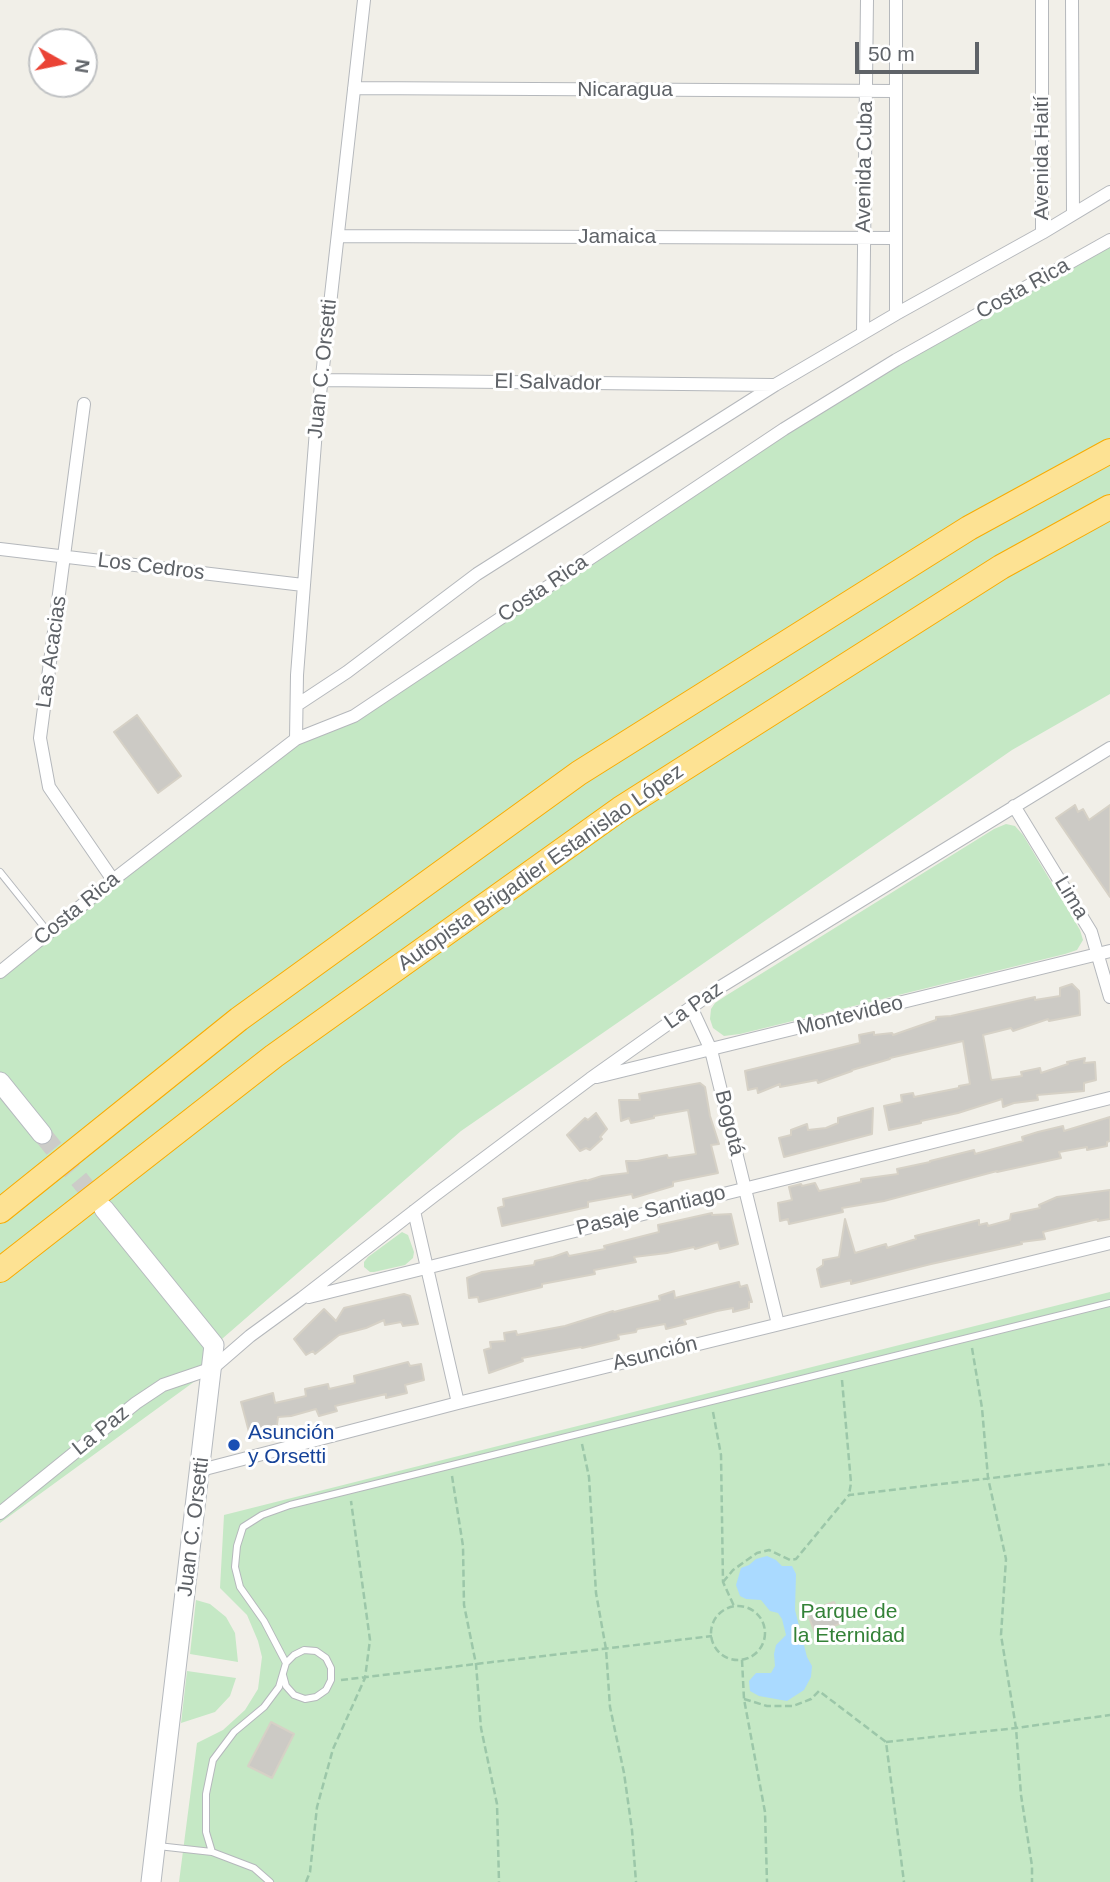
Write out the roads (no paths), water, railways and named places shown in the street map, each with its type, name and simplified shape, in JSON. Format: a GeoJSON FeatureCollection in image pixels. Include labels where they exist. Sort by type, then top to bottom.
{"type":"FeatureCollection","features":[{"type":"Feature","properties":{"kind":"highway"},"geometry":{"type":"LineString","coordinates":[[0,1211],[239,1018],[579,773],[969,528],[1110,451]]}},
{"type":"Feature","properties":{"kind":"highway","name":"Autopista Brigadier Estanislao López"},"geometry":{"type":"LineString","coordinates":[[0,1270],[274,1056],[620,809],[1001,567],[1110,507]]}},
{"type":"Feature","properties":{"kind":"street","name":"Juan C. Orsetti"},"geometry":{"type":"LineString","coordinates":[[296,739],[303,585],[322,380],[364,0]]}},
{"type":"Feature","properties":{"kind":"street","name":"Avenida Cuba"},"geometry":{"type":"LineString","coordinates":[[863,333],[867,0]]}},
{"type":"Feature","properties":{"kind":"street","name":"Avenida Cuba"},"geometry":{"type":"LineString","coordinates":[[896,0],[896,314]]}},
{"type":"Feature","properties":{"kind":"street","name":"Avenida Haití"},"geometry":{"type":"LineString","coordinates":[[1042,0],[1042,233]]}},
{"type":"Feature","properties":{"kind":"street","name":"Avenida Haití"},"geometry":{"type":"LineString","coordinates":[[1072,0],[1073,214]]}},
{"type":"Feature","properties":{"kind":"street","name":"Nicaragua"},"geometry":{"type":"LineString","coordinates":[[355,88],[896,91]]}},
{"type":"Feature","properties":{"kind":"street","name":"Costa Rica"},"geometry":{"type":"LineString","coordinates":[[298,705],[347,672],[477,574],[775,385],[1110,192]]}},
{"type":"Feature","properties":{"kind":"street","name":"Jamaica"},"geometry":{"type":"LineString","coordinates":[[338,236],[896,239]]}},
{"type":"Feature","properties":{"kind":"street","name":"Costa Rica"},"geometry":{"type":"LineString","coordinates":[[0,972],[113,880],[296,739],[354,716],[784,429],[896,360],[1110,240]]}},
{"type":"Feature","properties":{"kind":"street","name":"El Salvador"},"geometry":{"type":"LineString","coordinates":[[322,380],[775,385]]}},
{"type":"Feature","properties":{"kind":"street","name":"Las Acacias"},"geometry":{"type":"LineString","coordinates":[[84,404],[40,738],[49,787],[113,880]]}},
{"type":"Feature","properties":{"kind":"street","name":"Los Cedros"},"geometry":{"type":"LineString","coordinates":[[0,549],[303,585]]}},
{"type":"Feature","properties":{"kind":"street","name":"La Paz"},"geometry":{"type":"LineString","coordinates":[[302,1298],[590,1079],[717,989],[1110,748]]}},
{"type":"Feature","properties":{"kind":"street","name":"Lima"},"geometry":{"type":"LineString","coordinates":[[1014,806],[1104,953],[1110,997]]}},
{"type":"Feature","properties":{"kind":"street","name":"Montevideo"},"geometry":{"type":"LineString","coordinates":[[590,1079],[1104,953]]}},
{"type":"Feature","properties":{"kind":"street","name":"Bogotá"},"geometry":{"type":"LineString","coordinates":[[691,1007],[711,1050],[778,1324]]}},
{"type":"Feature","properties":{"kind":"street"},"geometry":{"type":"LineString","coordinates":[[0,1082],[42,1134]]}},
{"type":"Feature","properties":{"kind":"street","name":"Pasaje Santiago"},"geometry":{"type":"LineString","coordinates":[[213,1368],[250,1336],[302,1298],[1110,1098]]}},
{"type":"Feature","properties":{"kind":"street","name":"Juan C. Orsetti"},"geometry":{"type":"LineString","coordinates":[[104,1209],[214,1345],[151,1882]]}},
{"type":"Feature","properties":{"kind":"street"},"geometry":{"type":"LineString","coordinates":[[414,1211],[458,1403]]}},
{"type":"Feature","properties":{"kind":"street","name":"Asunción"},"geometry":{"type":"LineString","coordinates":[[201,1470],[458,1403],[1110,1242]]}},
{"type":"Feature","properties":{"kind":"street","name":"La Paz"},"geometry":{"type":"LineString","coordinates":[[0,1513],[136,1403],[163,1385],[213,1368]]}},
{"type":"Feature","properties":{"kind":"lane"},"geometry":{"type":"LineString","coordinates":[[0,872],[49,933]]}},
{"type":"Feature","properties":{"kind":"lane"},"geometry":{"type":"LineString","coordinates":[[286,1663],[264,1621],[240,1587],[235,1567],[237,1546],[243,1527],[262,1515],[349,1490],[1110,1303]]}},
{"type":"Feature","properties":{"kind":"lane"},"geometry":{"type":"LineString","coordinates":[[212,1852],[206,1832],[206,1794],[213,1760],[234,1732],[264,1707],[279,1687],[286,1663],[294,1655],[304,1650],[316,1651],[326,1658],[331,1668],[331,1680],[326,1690],[316,1697],[305,1699],[294,1695],[286,1686],[283,1675]]}},
{"type":"Feature","properties":{"kind":"lane"},"geometry":{"type":"LineString","coordinates":[[156,1845],[212,1852],[254,1868],[270,1882]]}},
{"type":"Feature","properties":{"kind":"water"},"geometry":{"type":"Polygon","coordinates":[[[767,1556],[782,1566],[792,1566],[796,1574],[795,1610],[807,1657],[812,1666],[811,1677],[804,1690],[787,1701],[759,1696],[750,1691],[749,1681],[756,1673],[771,1673],[775,1666],[776,1645],[786,1635],[778,1613],[770,1611],[761,1600],[740,1596],[736,1585],[741,1568],[767,1556]]]}},
{"type":"Feature","properties":{"kind":"tunnel"},"geometry":{"type":"LineString","coordinates":[[42,1134],[101,1206]]}},
{"type":"Feature","properties":{"kind":"place","name":"Asunción y Orsetti"},"geometry":{"type":"Point","coordinates":[234,1445]}},
{"type":"Feature","properties":{"kind":"park label","name":"Parque de la Eternidad"},"geometry":{"type":"Point","coordinates":[849,1624]}}]}
